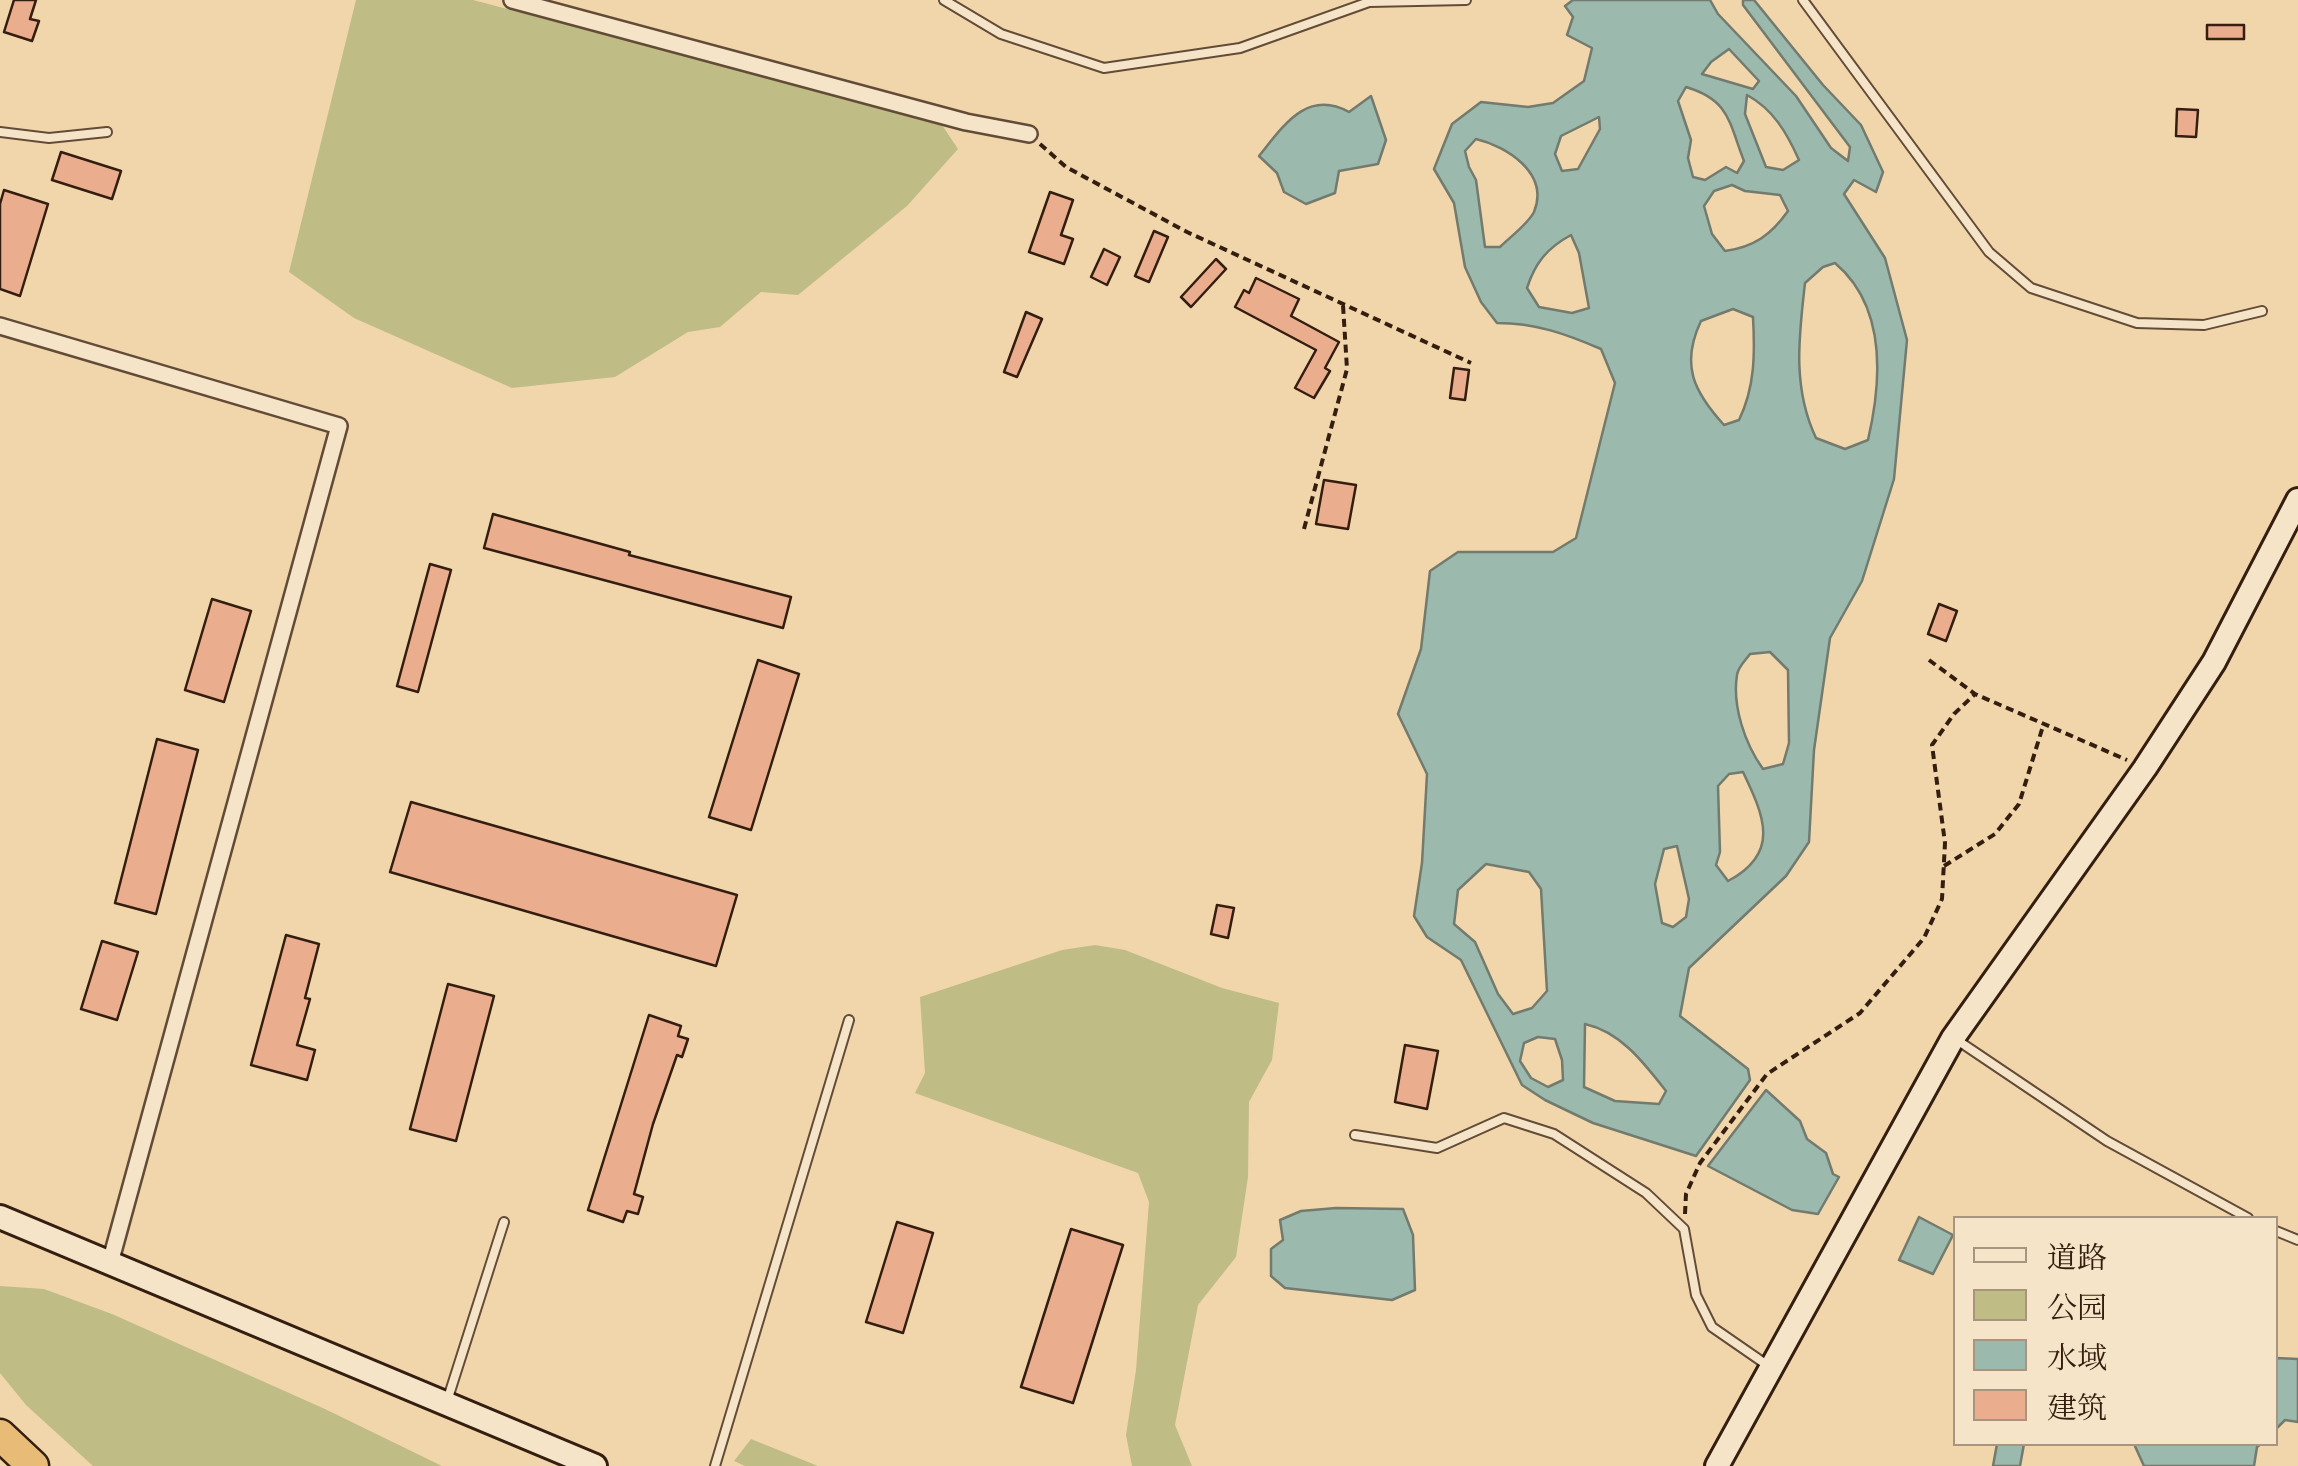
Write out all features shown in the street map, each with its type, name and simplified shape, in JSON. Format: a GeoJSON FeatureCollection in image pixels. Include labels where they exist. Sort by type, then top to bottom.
{"type":"FeatureCollection","features":[{"type":"Feature","properties":{"kind":"highway"},"geometry":{"type":"LineString","coordinates":[[0,1435],[33,1466]]}},
{"type":"Feature","properties":{"kind":"street"},"geometry":{"type":"LineString","coordinates":[[512,0],[966,122],[1029,134]]}},
{"type":"Feature","properties":{"kind":"street"},"geometry":{"type":"LineString","coordinates":[[0,326],[339,426],[110,1263]]}},
{"type":"Feature","properties":{"kind":"street"},"geometry":{"type":"LineString","coordinates":[[1716,1466],[1953,1038],[2146,768],[2214,662],[2298,500]]}},
{"type":"Feature","properties":{"kind":"street"},"geometry":{"type":"LineString","coordinates":[[0,1217],[594,1466]]}},
{"type":"Feature","properties":{"kind":"lane"},"geometry":{"type":"LineString","coordinates":[[944,0],[1001,34],[1104,68],[1240,48],[1368,2],[1466,0]]}},
{"type":"Feature","properties":{"kind":"lane"},"geometry":{"type":"LineString","coordinates":[[1803,0],[1989,252],[2031,288],[2136,323],[2204,325],[2262,311]]}},
{"type":"Feature","properties":{"kind":"lane"},"geometry":{"type":"LineString","coordinates":[[0,132],[49,138],[107,132]]}},
{"type":"Feature","properties":{"kind":"lane"},"geometry":{"type":"LineString","coordinates":[[714,1466],[850,1020]]}},
{"type":"Feature","properties":{"kind":"lane"},"geometry":{"type":"LineString","coordinates":[[1953,1038],[2107,1141],[2244,1216]]}},
{"type":"Feature","properties":{"kind":"lane"},"geometry":{"type":"LineString","coordinates":[[1355,1135],[1437,1148],[1504,1118],[1554,1134],[1646,1192],[1684,1229],[1696,1294],[1712,1327],[1771,1367]]}},
{"type":"Feature","properties":{"kind":"lane"},"geometry":{"type":"LineString","coordinates":[[446,1404],[504,1222]]}},
{"type":"Feature","properties":{"kind":"path"},"geometry":{"type":"LineString","coordinates":[[1029,134],[1066,167],[1188,232],[1471,363]]}},
{"type":"Feature","properties":{"kind":"path"},"geometry":{"type":"LineString","coordinates":[[1304,529],[1347,370],[1342,304]]}},
{"type":"Feature","properties":{"kind":"path"},"geometry":{"type":"LineString","coordinates":[[1929,660],[1975,694],[2146,768]]}},
{"type":"Feature","properties":{"kind":"path"},"geometry":{"type":"LineString","coordinates":[[1684,1229],[1686,1194],[1700,1163],[1768,1074],[1860,1012],[1924,938],[1942,899],[1946,843],[1932,745],[1954,714],[1975,694]]}},
{"type":"Feature","properties":{"kind":"path"},"geometry":{"type":"LineString","coordinates":[[1944,866],[1995,834],[2019,804],[2043,725]]}},
{"type":"Feature","properties":{"kind":"green space"},"geometry":{"type":"Polygon","coordinates":[[[356,0],[473,0],[940,122],[958,149],[907,206],[798,295],[761,292],[720,327],[688,332],[615,377],[512,388],[354,318],[289,272],[356,0]]]}},
{"type":"Feature","properties":{"kind":"green space"},"geometry":{"type":"Polygon","coordinates":[[[1095,945],[1125,950],[1222,988],[1279,1003],[1272,1060],[1249,1102],[1248,1177],[1236,1257],[1198,1305],[1175,1425],[1192,1466],[1132,1466],[1126,1435],[1136,1370],[1149,1202],[1138,1173],[915,1093],[925,1073],[920,997],[1062,950],[1095,945]]]}},
{"type":"Feature","properties":{"kind":"green space"},"geometry":{"type":"Polygon","coordinates":[[[0,1286],[44,1289],[112,1314],[442,1466],[93,1466],[26,1405],[0,1373],[0,1286]]]}},
{"type":"Feature","properties":{"kind":"green space"},"geometry":{"type":"Polygon","coordinates":[[[751,1439],[818,1466],[745,1466],[734,1461],[751,1439]]]}},
{"type":"Feature","properties":{"kind":"water"},"geometry":{"type":"Polygon","coordinates":[[[1573,0],[1710,0],[1718,14],[1796,96],[1831,148],[1848,161],[1850,147],[1743,5],[1743,0],[1754,0],[1861,125],[1883,172],[1876,192],[1854,180],[1844,194],[1885,258],[1907,340],[1894,479],[1862,581],[1830,638],[1814,750],[1809,842],[1786,876],[1689,968],[1680,1016],[1748,1069],[1750,1080],[1696,1156],[1593,1123],[1522,1085],[1461,960],[1427,937],[1414,916],[1422,863],[1427,774],[1398,714],[1421,649],[1430,571],[1458,552],[1553,552],[1576,538],[1615,383],[1601,349],[1550,330],[1497,323],[1481,302],[1465,267],[1454,203],[1434,169],[1452,124],[1481,102],[1528,107],[1553,103],[1584,81],[1592,48],[1567,35],[1573,17],[1565,6],[1573,0]],[[1729,49],[1702,74],[1753,89],[1759,81],[1729,49]],[[1686,87],[1678,101],[1691,140],[1688,158],[1693,177],[1705,180],[1726,167],[1737,173],[1744,161],[1720,106],[1686,87]],[[1747,95],[1745,114],[1766,167],[1783,170],[1799,160],[1772,115],[1747,95]],[[1599,117],[1561,136],[1555,154],[1562,171],[1578,169],[1600,129],[1599,117]],[[1476,139],[1465,151],[1476,180],[1485,247],[1500,247],[1534,212],[1536,185],[1512,155],[1476,139]],[[1732,185],[1714,191],[1704,206],[1712,234],[1725,251],[1745,246],[1768,233],[1788,211],[1780,195],[1745,191],[1732,185]],[[1571,235],[1549,251],[1527,288],[1539,307],[1572,313],[1589,308],[1579,253],[1571,235]],[[1835,263],[1823,267],[1805,283],[1800,342],[1803,400],[1816,438],[1845,449],[1868,440],[1877,369],[1872,322],[1852,280],[1835,263]],[[1733,309],[1701,321],[1692,351],[1693,377],[1705,401],[1724,425],[1739,420],[1753,370],[1753,317],[1733,309]],[[1770,652],[1750,654],[1738,672],[1738,712],[1751,748],[1763,769],[1783,764],[1789,743],[1788,670],[1770,652]],[[1743,772],[1729,774],[1718,786],[1720,852],[1716,865],[1728,881],[1745,870],[1762,846],[1761,818],[1743,772]],[[1677,846],[1664,849],[1655,884],[1662,923],[1673,927],[1686,917],[1689,899],[1677,846]],[[1486,864],[1458,890],[1454,924],[1475,942],[1498,994],[1513,1014],[1532,1008],[1547,991],[1541,889],[1529,872],[1486,864]],[[1585,1024],[1584,1087],[1615,1101],[1659,1104],[1666,1091],[1640,1060],[1621,1041],[1585,1024]],[[1538,1037],[1524,1043],[1520,1061],[1531,1078],[1548,1087],[1563,1080],[1555,1039],[1538,1037]]]}},
{"type":"Feature","properties":{"kind":"water"},"geometry":{"type":"Polygon","coordinates":[[[1371,96],[1386,140],[1378,164],[1339,171],[1335,193],[1306,204],[1284,192],[1277,173],[1259,156],[1287,122],[1321,105],[1349,112],[1371,96]]]}},
{"type":"Feature","properties":{"kind":"water"},"geometry":{"type":"Polygon","coordinates":[[[1766,1090],[1800,1121],[1807,1139],[1826,1153],[1833,1174],[1839,1177],[1818,1214],[1792,1210],[1708,1166],[1766,1090]]]}},
{"type":"Feature","properties":{"kind":"water"},"geometry":{"type":"Polygon","coordinates":[[[1403,1209],[1413,1235],[1415,1290],[1392,1300],[1285,1288],[1271,1276],[1271,1249],[1283,1240],[1280,1220],[1301,1211],[1403,1209]]]}},
{"type":"Feature","properties":{"kind":"water"},"geometry":{"type":"Polygon","coordinates":[[[1919,1217],[1953,1235],[1933,1274],[1899,1260],[1919,1217]]]}},
{"type":"Feature","properties":{"kind":"water"},"geometry":{"type":"Polygon","coordinates":[[[2278,1358],[2298,1359],[2298,1422],[2285,1420],[2278,1427],[2278,1358]]]}},
{"type":"Feature","properties":{"kind":"water"},"geometry":{"type":"Polygon","coordinates":[[[1997,1446],[2024,1446],[2020,1466],[1993,1466],[1997,1446]]]}},
{"type":"Feature","properties":{"kind":"water"},"geometry":{"type":"Polygon","coordinates":[[[2135,1446],[2258,1446],[2254,1466],[2144,1466],[2135,1446]]]}},
{"type":"Feature","properties":{"kind":"building"},"geometry":{"type":"Polygon","coordinates":[[[14,0],[36,0],[30,19],[39,21],[32,41],[4,32],[14,0]]]}},
{"type":"Feature","properties":{"kind":"building"},"geometry":{"type":"Polygon","coordinates":[[[2207,25],[2244,25],[2244,39],[2207,39],[2207,25]]]}},
{"type":"Feature","properties":{"kind":"building"},"geometry":{"type":"Polygon","coordinates":[[[2177,109],[2198,110],[2196,137],[2176,136],[2177,109]]]}},
{"type":"Feature","properties":{"kind":"building"},"geometry":{"type":"Polygon","coordinates":[[[61,152],[121,171],[112,199],[52,180],[61,152]]]}},
{"type":"Feature","properties":{"kind":"building"},"geometry":{"type":"Polygon","coordinates":[[[4,190],[48,204],[20,296],[0,289],[0,204],[4,190]]]}},
{"type":"Feature","properties":{"kind":"building"},"geometry":{"type":"Polygon","coordinates":[[[1050,192],[1073,200],[1061,235],[1073,239],[1064,264],[1029,252],[1050,192]]]}},
{"type":"Feature","properties":{"kind":"building"},"geometry":{"type":"Polygon","coordinates":[[[1154,231],[1168,237],[1149,282],[1135,276],[1154,231]]]}},
{"type":"Feature","properties":{"kind":"building"},"geometry":{"type":"Polygon","coordinates":[[[1104,249],[1120,257],[1107,285],[1091,277],[1104,249]]]}},
{"type":"Feature","properties":{"kind":"building"},"geometry":{"type":"Polygon","coordinates":[[[1216,259],[1226,269],[1191,307],[1181,297],[1216,259]]]}},
{"type":"Feature","properties":{"kind":"building"},"geometry":{"type":"Polygon","coordinates":[[[1256,278],[1299,299],[1291,316],[1339,342],[1325,368],[1330,371],[1314,398],[1295,388],[1316,350],[1235,307],[1244,290],[1249,293],[1256,278]]]}},
{"type":"Feature","properties":{"kind":"building"},"geometry":{"type":"Polygon","coordinates":[[[1026,312],[1042,319],[1017,377],[1004,372],[1026,312]]]}},
{"type":"Feature","properties":{"kind":"building"},"geometry":{"type":"Polygon","coordinates":[[[1454,368],[1469,370],[1465,400],[1450,398],[1454,368]]]}},
{"type":"Feature","properties":{"kind":"building"},"geometry":{"type":"Polygon","coordinates":[[[1324,480],[1356,485],[1348,529],[1316,524],[1324,480]]]}},
{"type":"Feature","properties":{"kind":"building"},"geometry":{"type":"Polygon","coordinates":[[[493,514],[630,552],[629,555],[791,597],[783,628],[484,548],[493,514]]]}},
{"type":"Feature","properties":{"kind":"building"},"geometry":{"type":"Polygon","coordinates":[[[430,564],[451,570],[418,692],[397,686],[430,564]]]}},
{"type":"Feature","properties":{"kind":"building"},"geometry":{"type":"Polygon","coordinates":[[[212,599],[251,611],[224,702],[185,690],[212,599]]]}},
{"type":"Feature","properties":{"kind":"building"},"geometry":{"type":"Polygon","coordinates":[[[1939,604],[1957,611],[1946,641],[1928,634],[1939,604]]]}},
{"type":"Feature","properties":{"kind":"building"},"geometry":{"type":"Polygon","coordinates":[[[758,660],[799,674],[751,830],[709,817],[758,660]]]}},
{"type":"Feature","properties":{"kind":"building"},"geometry":{"type":"Polygon","coordinates":[[[157,739],[198,750],[156,914],[115,903],[157,739]]]}},
{"type":"Feature","properties":{"kind":"building"},"geometry":{"type":"Polygon","coordinates":[[[411,802],[737,895],[716,966],[390,872],[411,802]]]}},
{"type":"Feature","properties":{"kind":"building"},"geometry":{"type":"Polygon","coordinates":[[[1217,905],[1234,908],[1228,938],[1211,934],[1217,905]]]}},
{"type":"Feature","properties":{"kind":"building"},"geometry":{"type":"Polygon","coordinates":[[[286,935],[319,944],[297,1045],[315,1050],[307,1080],[251,1065],[286,935]]]}},
{"type":"Feature","properties":{"kind":"building"},"geometry":{"type":"Polygon","coordinates":[[[102,941],[138,952],[117,1020],[81,1009],[102,941]]]}},
{"type":"Feature","properties":{"kind":"building"},"geometry":{"type":"Polygon","coordinates":[[[448,984],[494,996],[456,1141],[410,1129],[448,984]]]}},
{"type":"Feature","properties":{"kind":"building"},"geometry":{"type":"Polygon","coordinates":[[[649,1015],[681,1026],[678,1036],[688,1039],[682,1057],[677,1055],[653,1124],[634,1194],[643,1197],[638,1214],[627,1211],[623,1222],[588,1210],[649,1015]]]}},
{"type":"Feature","properties":{"kind":"building"},"geometry":{"type":"Polygon","coordinates":[[[1405,1045],[1438,1051],[1427,1109],[1395,1102],[1405,1045]]]}},
{"type":"Feature","properties":{"kind":"building"},"geometry":{"type":"Polygon","coordinates":[[[897,1222],[933,1233],[903,1333],[866,1322],[897,1222]]]}},
{"type":"Feature","properties":{"kind":"building"},"geometry":{"type":"Polygon","coordinates":[[[1071,1229],[1123,1245],[1073,1403],[1021,1387],[1071,1229]]]}}]}
